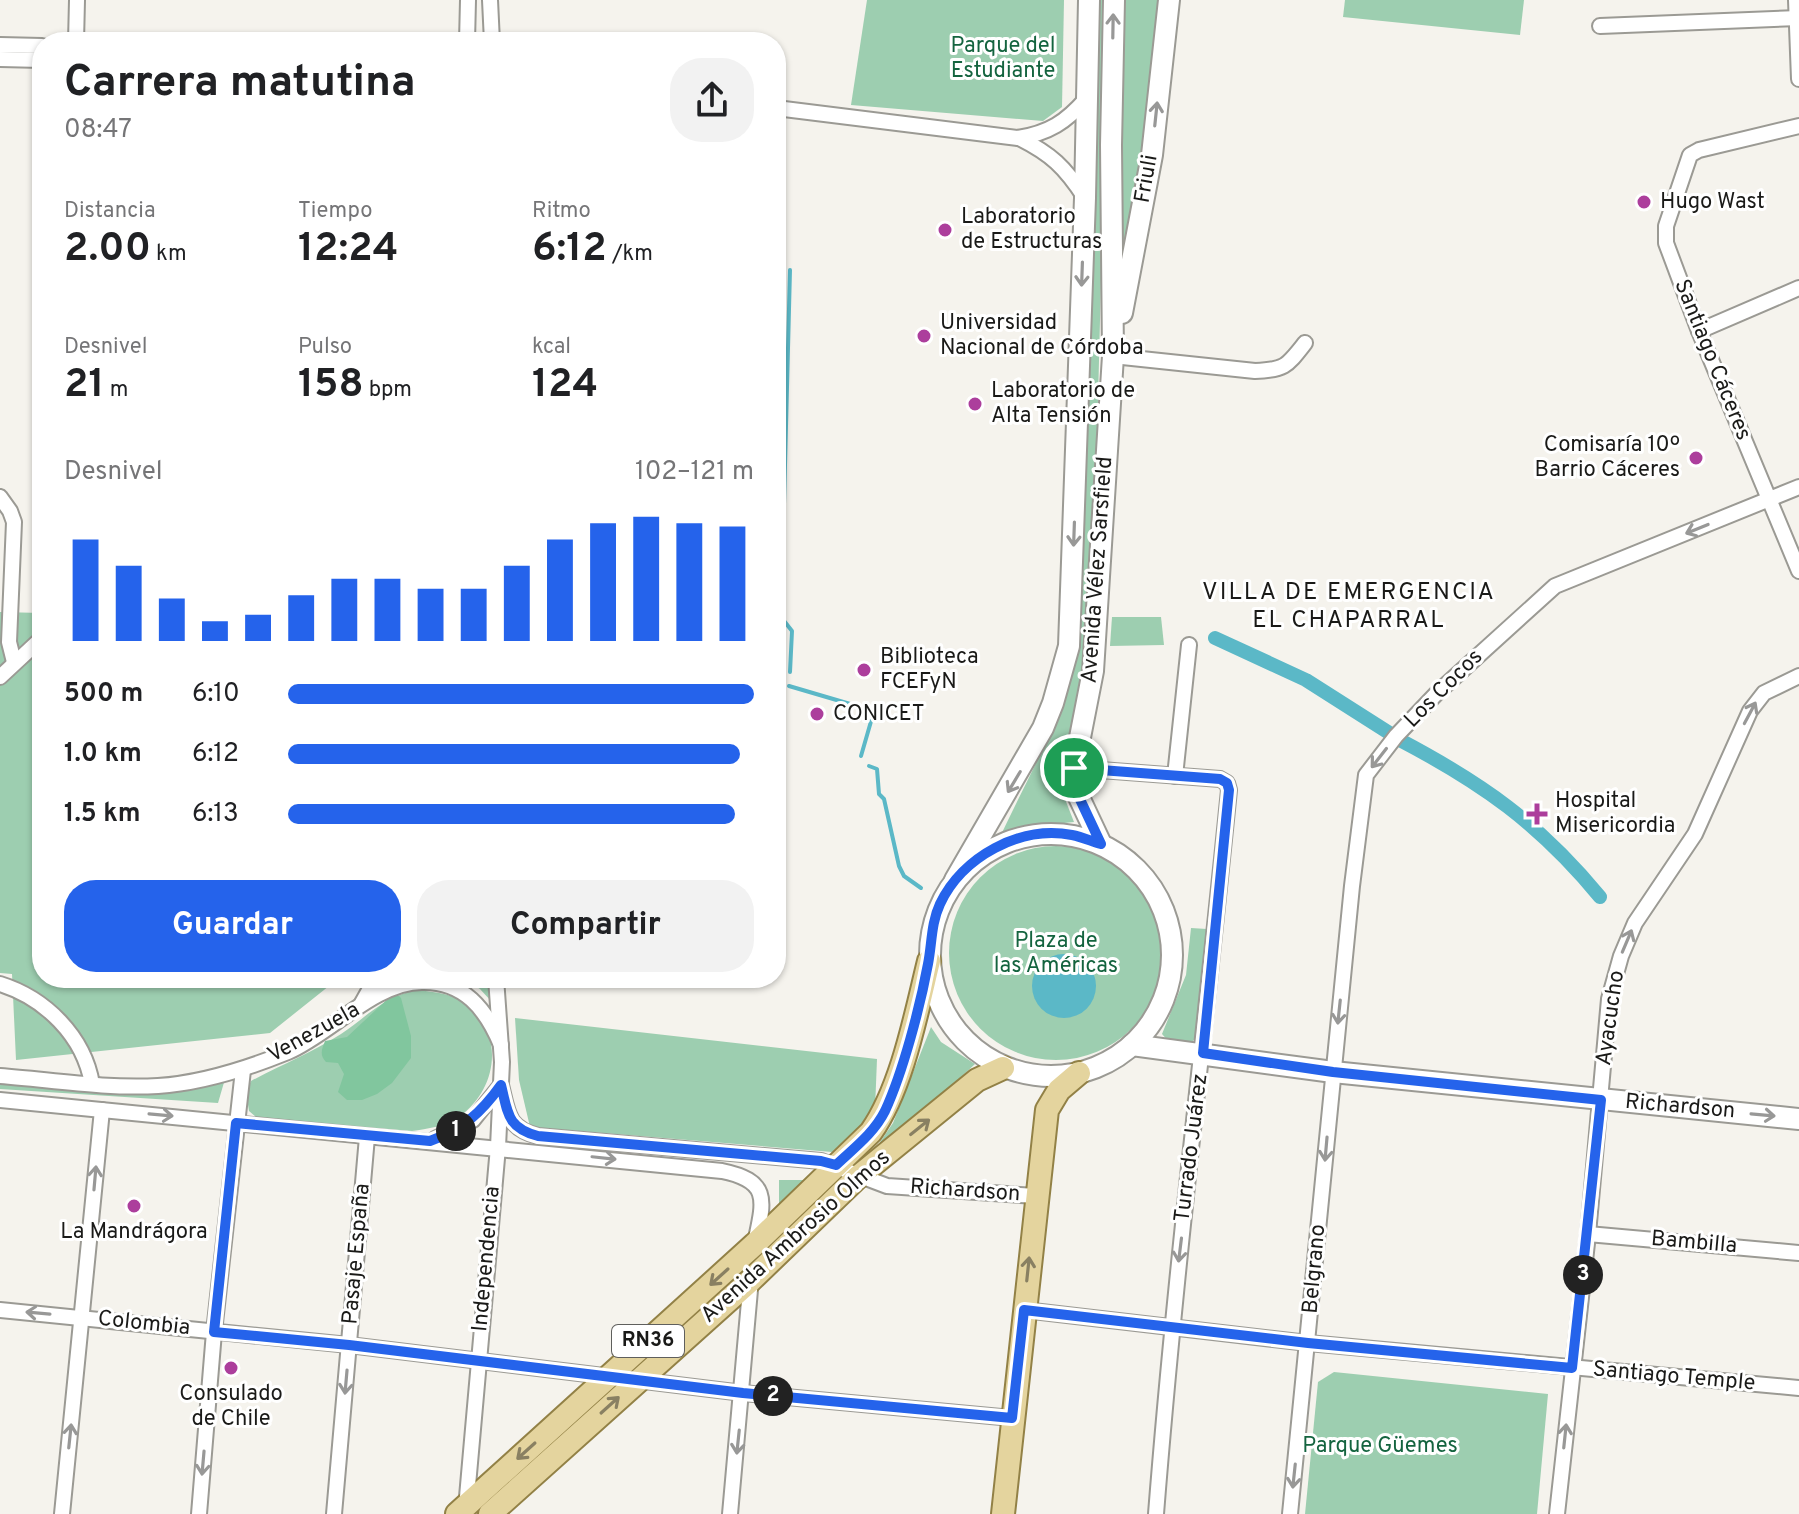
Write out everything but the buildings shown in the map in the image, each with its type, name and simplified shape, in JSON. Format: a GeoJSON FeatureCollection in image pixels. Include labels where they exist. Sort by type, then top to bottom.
{"type":"FeatureCollection","features":[{"type":"Feature","properties":{"kind":"main road","name":"Avenida Vélez Sarsfield"},"geometry":{"type":"LineString","coordinates":[[955,880],[1043,728],[1069,646],[1089,0]]}},
{"type":"Feature","properties":{"kind":"main road","name":"Avenida Vélez Sarsfield"},"geometry":{"type":"LineString","coordinates":[[1101,844],[1077,793],[1074,768],[1093,671],[1113,356],[1111,145],[1114,0]]}},
{"type":"Feature","properties":{"kind":"main road","name":"Friuli"},"geometry":{"type":"LineString","coordinates":[[1113,356],[1152,155],[1169,0]]}},
{"type":"Feature","properties":{"kind":"main road","name":"RN36"},"geometry":{"type":"LineString","coordinates":[[1038,834],[1070,835],[1101,844],[1125,859],[1145,878],[1160,901],[1170,928],[1173,955],[1170,983],[1160,1010],[1148,1029],[1108,1063],[1079,1073],[1030,1075],[1003,1068],[973,1049],[955,1031],[942,1010],[933,986],[929,961],[930,940],[940,905],[955,880],[978,858],[1006,842],[1038,834]]}},
{"type":"Feature","properties":{"kind":"main road","name":"Avenida Ambrosio Olmos"},"geometry":{"type":"LineString","coordinates":[[463,1511],[755,1244],[871,1132],[886,1108],[929,961]]}},
{"type":"Feature","properties":{"kind":"main road","name":"Richardson"},"geometry":{"type":"LineString","coordinates":[[1132,1045],[1333,1072],[1799,1119]]}},
{"type":"Feature","properties":{"kind":"main road","name":"Avenida Ambrosio Olmos"},"geometry":{"type":"LineString","coordinates":[[490,1514],[751,1280],[859,1176],[977,1080],[1003,1068]]}},
{"type":"Feature","properties":{"kind":"main road"},"geometry":{"type":"LineString","coordinates":[[1003,1514],[1047,1110],[1059,1090],[1079,1073]]}},
{"type":"Feature","properties":{"kind":"street"},"geometry":{"type":"LineString","coordinates":[[76,32],[77,0]]}},
{"type":"Feature","properties":{"kind":"street"},"geometry":{"type":"LineString","coordinates":[[467,32],[468,0]]}},
{"type":"Feature","properties":{"kind":"street"},"geometry":{"type":"LineString","coordinates":[[490,0],[492,32]]}},
{"type":"Feature","properties":{"kind":"street"},"geometry":{"type":"LineString","coordinates":[[1796,0],[1799,79]]}},
{"type":"Feature","properties":{"kind":"street"},"geometry":{"type":"LineString","coordinates":[[1600,26],[1798,18]]}},
{"type":"Feature","properties":{"kind":"street"},"geometry":{"type":"LineString","coordinates":[[0,45],[32,46]]}},
{"type":"Feature","properties":{"kind":"street"},"geometry":{"type":"LineString","coordinates":[[0,59],[32,60]]}},
{"type":"Feature","properties":{"kind":"street"},"geometry":{"type":"LineString","coordinates":[[1018,138],[1054,129],[1086,99]]}},
{"type":"Feature","properties":{"kind":"street"},"geometry":{"type":"LineString","coordinates":[[786,109],[1018,138],[1058,161],[1085,198]]}},
{"type":"Feature","properties":{"kind":"street","name":"Santiago Cáceres"},"geometry":{"type":"LineString","coordinates":[[1799,126],[1699,150],[1690,155],[1664,234],[1699,331],[1799,571]]}},
{"type":"Feature","properties":{"kind":"street"},"geometry":{"type":"LineString","coordinates":[[1699,331],[1799,288]]}},
{"type":"Feature","properties":{"kind":"street"},"geometry":{"type":"LineString","coordinates":[[1113,356],[1255,371],[1278,370],[1287,366],[1305,343]]}},
{"type":"Feature","properties":{"kind":"street","name":"Los Cocos"},"geometry":{"type":"LineString","coordinates":[[1333,1072],[1363,790],[1366,775],[1376,761],[1437,693],[1555,586],[1799,487]]}},
{"type":"Feature","properties":{"kind":"street"},"geometry":{"type":"LineString","coordinates":[[0,497],[14,522],[9,642],[14,662]]}},
{"type":"Feature","properties":{"kind":"street"},"geometry":{"type":"LineString","coordinates":[[1074,768],[1175,776],[1189,645]]}},
{"type":"Feature","properties":{"kind":"street"},"geometry":{"type":"LineString","coordinates":[[0,677],[32,647]]}},
{"type":"Feature","properties":{"kind":"street","name":"Ayacucho"},"geometry":{"type":"LineString","coordinates":[[1557,1514],[1612,984],[1635,923],[1695,834],[1755,702],[1764,693],[1799,676]]}},
{"type":"Feature","properties":{"kind":"street","name":"Turrado Juárez"},"geometry":{"type":"LineString","coordinates":[[1156,1514],[1171,1326],[1203,1053],[1229,790],[1227,783],[1220,779],[1175,776]]}},
{"type":"Feature","properties":{"kind":"street"},"geometry":{"type":"LineString","coordinates":[[0,984],[34,999],[52,1012],[79,1049],[92,1084]]}},
{"type":"Feature","properties":{"kind":"street"},"geometry":{"type":"LineString","coordinates":[[357,1010],[370,988]]}},
{"type":"Feature","properties":{"kind":"street","name":"Venezuela"},"geometry":{"type":"LineString","coordinates":[[199,1514],[214,1332],[243,1070],[292,1051],[396,988]]}},
{"type":"Feature","properties":{"kind":"street","name":"Venezuela"},"geometry":{"type":"LineString","coordinates":[[453,988],[478,1004],[490,1020],[501,1045]]}},
{"type":"Feature","properties":{"kind":"street"},"geometry":{"type":"LineString","coordinates":[[430,1141],[473,1120],[501,1085],[497,988]]}},
{"type":"Feature","properties":{"kind":"street"},"geometry":{"type":"LineString","coordinates":[[0,1076],[159,1086],[243,1070]]}},
{"type":"Feature","properties":{"kind":"street","name":"Belgrano"},"geometry":{"type":"LineString","coordinates":[[1290,1514],[1333,1072]]}},
{"type":"Feature","properties":{"kind":"street","name":"Richardson"},"geometry":{"type":"LineString","coordinates":[[501,1085],[509,1117],[515,1127],[538,1136],[805,1160],[836,1165],[887,1186],[1036,1196]]}},
{"type":"Feature","properties":{"kind":"street","name":"Independencia"},"geometry":{"type":"LineString","coordinates":[[463,1511],[498,1147],[501,1085]]}},
{"type":"Feature","properties":{"kind":"street"},"geometry":{"type":"LineString","coordinates":[[0,1100],[498,1147],[739,1174],[751,1180],[758,1188],[762,1207],[751,1280],[730,1514]]}},
{"type":"Feature","properties":{"kind":"street"},"geometry":{"type":"LineString","coordinates":[[62,1514],[102,1110]]}},
{"type":"Feature","properties":{"kind":"street","name":"Pasaje España"},"geometry":{"type":"LineString","coordinates":[[334,1514],[367,1137]]}},
{"type":"Feature","properties":{"kind":"street","name":"Bambilla"},"geometry":{"type":"LineString","coordinates":[[1588,1234],[1799,1253]]}},
{"type":"Feature","properties":{"kind":"street","name":"Colombia"},"geometry":{"type":"LineString","coordinates":[[0,1310],[478,1361]]}},
{"type":"Feature","properties":{"kind":"street","name":"Santiago Temple"},"geometry":{"type":"LineString","coordinates":[[1024,1310],[1308,1343],[1799,1388]]}},
{"type":"Feature","properties":{"kind":"street"},"geometry":{"type":"LineString","coordinates":[[478,1361],[743,1393],[1012,1418]]}},
{"type":"Feature","properties":{"kind":"green space","name":"Parque del Estudiante"},"geometry":{"type":"Polygon","coordinates":[[[867,0],[1064,0],[1062,107],[1043,121],[851,105],[867,0]]]}},
{"type":"Feature","properties":{"kind":"green space"},"geometry":{"type":"Polygon","coordinates":[[[1097,0],[1108,0],[1092,641],[1062,781],[1063,794],[1074,822],[1035,826],[999,839],[1057,716],[1080,638],[1097,0]]]}},
{"type":"Feature","properties":{"kind":"green space"},"geometry":{"type":"Polygon","coordinates":[[[1114,0],[1169,0],[1113,356],[1114,0]]]}},
{"type":"Feature","properties":{"kind":"green space"},"geometry":{"type":"Polygon","coordinates":[[[1345,0],[1524,0],[1520,35],[1343,17],[1345,0]]]}},
{"type":"Feature","properties":{"kind":"green space"},"geometry":{"type":"Polygon","coordinates":[[[0,612],[32,613],[32,988],[326,988],[270,1033],[16,1060],[12,974],[0,973],[0,612]]]}},
{"type":"Feature","properties":{"kind":"green space"},"geometry":{"type":"Polygon","coordinates":[[[1112,617],[1161,617],[1164,645],[1110,646],[1112,617]]]}},
{"type":"Feature","properties":{"kind":"green space","name":"Plaza de las Américas"},"geometry":{"type":"Polygon","coordinates":[[[1056,846],[1097,854],[1132,877],[1155,912],[1163,953],[1155,994],[1132,1029],[1097,1052],[1056,1060],[1015,1052],[980,1029],[957,994],[949,953],[957,912],[980,877],[1015,854],[1056,846]]]}},
{"type":"Feature","properties":{"kind":"green space"},"geometry":{"type":"Polygon","coordinates":[[[1191,928],[1207,929],[1199,1034],[1191,1043],[1170,1043],[1162,1034],[1186,975],[1191,928]]]}},
{"type":"Feature","properties":{"kind":"green space"},"geometry":{"type":"Polygon","coordinates":[[[489,988],[491,1001],[480,989],[489,988]]]}},
{"type":"Feature","properties":{"kind":"green space"},"geometry":{"type":"Polygon","coordinates":[[[417,990],[445,994],[464,1002],[481,1019],[488,1033],[492,1064],[488,1079],[472,1106],[459,1117],[442,1125],[412,1131],[269,1119],[256,1117],[249,1111],[246,1092],[251,1081],[330,1041],[395,997],[417,990]]]}},
{"type":"Feature","properties":{"kind":"green space"},"geometry":{"type":"Polygon","coordinates":[[[395,992],[401,998],[411,1036],[411,1058],[392,1083],[377,1094],[362,1100],[347,1100],[338,1092],[344,1074],[338,1063],[326,1062],[322,1057],[325,1041],[347,1037],[395,992]]]}},
{"type":"Feature","properties":{"kind":"green space"},"geometry":{"type":"Polygon","coordinates":[[[515,1018],[877,1059],[875,1109],[832,1152],[530,1127],[519,1080],[515,1018]]]}},
{"type":"Feature","properties":{"kind":"green space"},"geometry":{"type":"Polygon","coordinates":[[[931,1027],[941,1042],[975,1064],[880,1153],[876,1148],[893,1123],[931,1027]]]}},
{"type":"Feature","properties":{"kind":"green space"},"geometry":{"type":"Polygon","coordinates":[[[225,1079],[218,1103],[0,1089],[0,1080],[140,1090],[225,1079]]]}},
{"type":"Feature","properties":{"kind":"green space"},"geometry":{"type":"Polygon","coordinates":[[[779,1180],[807,1180],[779,1208],[779,1180]]]}},
{"type":"Feature","properties":{"kind":"green space","name":"Parque Güemes"},"geometry":{"type":"Polygon","coordinates":[[[1334,1372],[1548,1394],[1537,1514],[1305,1514],[1318,1382],[1334,1372]]]}},
{"type":"Feature","properties":{"kind":"water"},"geometry":{"type":"Polygon","coordinates":[[[1058,954],[1070,954],[1087,963],[1094,974],[1094,998],[1087,1009],[1070,1018],[1058,1018],[1046,1013],[1037,1004],[1032,992],[1032,980],[1037,968],[1046,959],[1058,954]]]}},
{"type":"Feature","properties":{"kind":"waterway"},"geometry":{"type":"LineString","coordinates":[[786,426],[790,270]]}},
{"type":"Feature","properties":{"kind":"waterway"},"geometry":{"type":"LineString","coordinates":[[786,623],[792,631],[790,672]]}},
{"type":"Feature","properties":{"kind":"waterway"},"geometry":{"type":"LineString","coordinates":[[1215,638],[1306,680],[1394,736]]}},
{"type":"Feature","properties":{"kind":"waterway"},"geometry":{"type":"LineString","coordinates":[[789,686],[874,711],[861,756]]}},
{"type":"Feature","properties":{"kind":"waterway"},"geometry":{"type":"LineString","coordinates":[[1398,739],[1456,772],[1508,807],[1555,847],[1600,897]]}},
{"type":"Feature","properties":{"kind":"waterway"},"geometry":{"type":"LineString","coordinates":[[869,766],[877,769],[879,794],[884,799],[899,866],[904,876],[921,888]]}},
{"type":"Feature","properties":{"kind":"place","name":"Hugo Wast"},"geometry":{"type":"Point","coordinates":[1644,202]}},
{"type":"Feature","properties":{"kind":"place","name":"Laboratorio de Estructuras"},"geometry":{"type":"Point","coordinates":[945,230]}},
{"type":"Feature","properties":{"kind":"place","name":"Universidad Nacional de Córdoba"},"geometry":{"type":"Point","coordinates":[924,336]}},
{"type":"Feature","properties":{"kind":"place","name":"Laboratorio de Alta Tensión"},"geometry":{"type":"Point","coordinates":[975,404]}},
{"type":"Feature","properties":{"kind":"place","name":"Comisaría 10º Barrio Cáceres"},"geometry":{"type":"Point","coordinates":[1696,458]}},
{"type":"Feature","properties":{"kind":"place","name":"Biblioteca FCEFyN"},"geometry":{"type":"Point","coordinates":[864,670]}},
{"type":"Feature","properties":{"kind":"place","name":"CONICET"},"geometry":{"type":"Point","coordinates":[817,714]}},
{"type":"Feature","properties":{"kind":"place","name":"Hospital Misericordia"},"geometry":{"type":"Point","coordinates":[1537,814]}},
{"type":"Feature","properties":{"kind":"place","name":"La Mandrágora"},"geometry":{"type":"Point","coordinates":[134,1206]}},
{"type":"Feature","properties":{"kind":"place","name":"Consulado de Chile"},"geometry":{"type":"Point","coordinates":[231,1368]}},
{"type":"Feature","properties":{"kind":"district","name":"VILLA DE EMERGENCIA EL CHAPARRAL"},"geometry":{"type":"Point","coordinates":[1349,607]}},
{"type":"Feature","properties":{"kind":"route"},"geometry":{"type":"LineString","coordinates":[[1074,768],[1220,779],[1227,783],[1229,790],[1203,1053],[1333,1072],[1601,1100],[1572,1368],[1308,1343],[1024,1310],[1012,1418],[743,1393],[349,1345],[214,1332],[236,1123],[430,1141],[473,1120],[501,1085],[509,1117],[515,1127],[525,1133],[821,1161],[836,1165],[871,1132],[886,1108],[916,1013],[940,905],[955,880],[978,858],[1006,842],[1038,834],[1070,835],[1101,844],[1077,793],[1074,768]]}}]}
